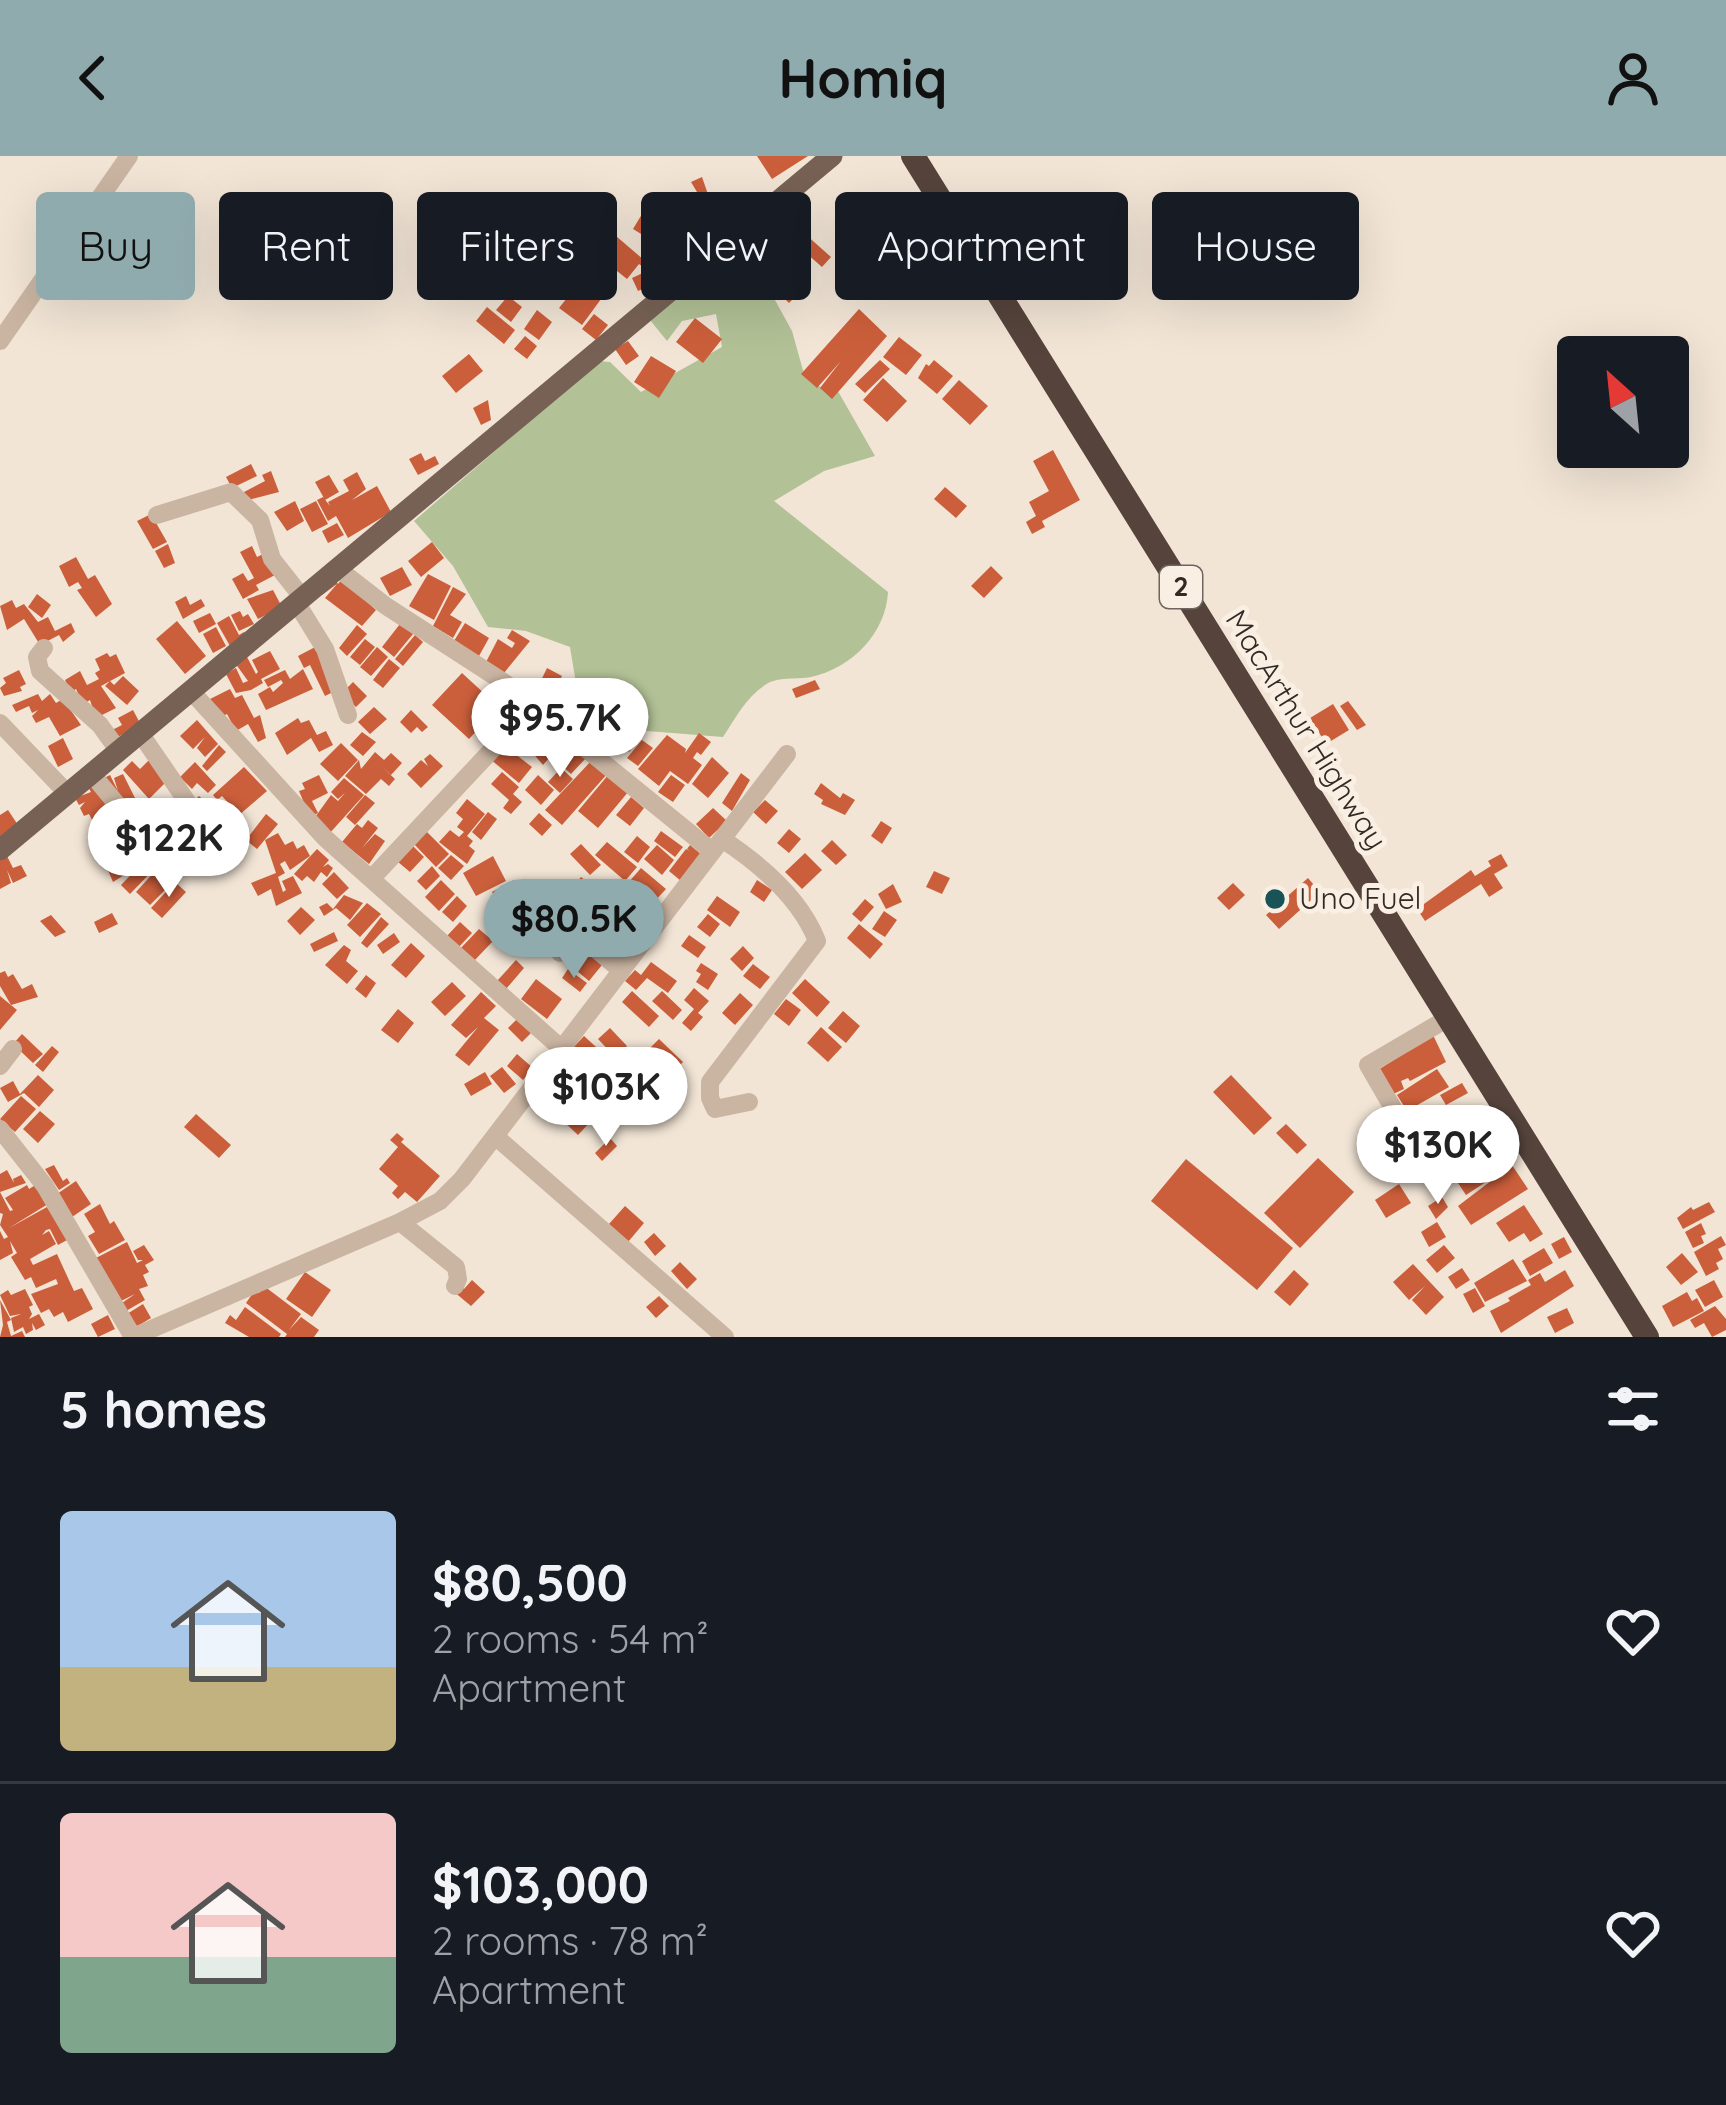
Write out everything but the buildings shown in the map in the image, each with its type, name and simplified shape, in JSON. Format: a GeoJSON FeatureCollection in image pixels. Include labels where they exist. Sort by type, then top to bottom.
{"type":"FeatureCollection","features":[{"type":"Feature","properties":{"kind":"highway","name":"MacArthur Highway"},"geometry":{"type":"LineString","coordinates":[[913,156],[1646,1337]]}},
{"type":"Feature","properties":{"kind":"main road"},"geometry":{"type":"LineString","coordinates":[[0,850],[832,156]]}},
{"type":"Feature","properties":{"kind":"street"},"geometry":{"type":"LineString","coordinates":[[0,341],[129,156]]}},
{"type":"Feature","properties":{"kind":"street"},"geometry":{"type":"LineString","coordinates":[[157,515],[231,492],[260,520],[272,559],[332,664],[349,715]]}},
{"type":"Feature","properties":{"kind":"street"},"geometry":{"type":"LineString","coordinates":[[337,568],[533,706],[717,845],[764,869],[803,914],[817,941],[710,1082],[716,1109],[748,1102]]}},
{"type":"Feature","properties":{"kind":"street"},"geometry":{"type":"LineString","coordinates":[[44,648],[37,657],[40,670],[100,724],[118,751]]}},
{"type":"Feature","properties":{"kind":"street"},"geometry":{"type":"LineString","coordinates":[[191,691],[313,826],[562,1050]]}},
{"type":"Feature","properties":{"kind":"street"},"geometry":{"type":"LineString","coordinates":[[371,880],[533,706]]}},
{"type":"Feature","properties":{"kind":"street"},"geometry":{"type":"LineString","coordinates":[[0,723],[68,794]]}},
{"type":"Feature","properties":{"kind":"street"},"geometry":{"type":"LineString","coordinates":[[140,733],[188,803]]}},
{"type":"Feature","properties":{"kind":"street"},"geometry":{"type":"LineString","coordinates":[[0,1129],[45,1186],[133,1337],[181,1328],[440,1201],[562,1050],[787,754]]}},
{"type":"Feature","properties":{"kind":"street"},"geometry":{"type":"LineString","coordinates":[[91,773],[164,861]]}},
{"type":"Feature","properties":{"kind":"street"},"geometry":{"type":"LineString","coordinates":[[560,953],[603,905],[646,939]]}},
{"type":"Feature","properties":{"kind":"street"},"geometry":{"type":"LineString","coordinates":[[577,933],[622,971]]}},
{"type":"Feature","properties":{"kind":"street"},"geometry":{"type":"LineString","coordinates":[[1397,1115],[1368,1065],[1450,1017]]}},
{"type":"Feature","properties":{"kind":"street"},"geometry":{"type":"LineString","coordinates":[[0,1066],[13,1049]]}},
{"type":"Feature","properties":{"kind":"street"},"geometry":{"type":"LineString","coordinates":[[495,1136],[725,1337]]}},
{"type":"Feature","properties":{"kind":"street"},"geometry":{"type":"LineString","coordinates":[[400,1222],[455,1267],[459,1274],[455,1286]]}},
{"type":"Feature","properties":{"kind":"green space"},"geometry":{"type":"Polygon","coordinates":[[[676,300],[775,300],[792,331],[804,374],[823,389],[835,386],[875,456],[824,471],[774,501],[888,592],[874,635],[840,666],[765,685],[723,737],[647,731],[620,710],[577,689],[570,647],[526,631],[488,627],[453,566],[414,521],[599,361],[610,362],[641,392],[722,347],[716,314],[682,321],[667,341],[650,320],[676,300]]]}},
{"type":"Feature","properties":{"kind":"place","name":"Uno Fuel"},"geometry":{"type":"Point","coordinates":[1275,899]}}]}
